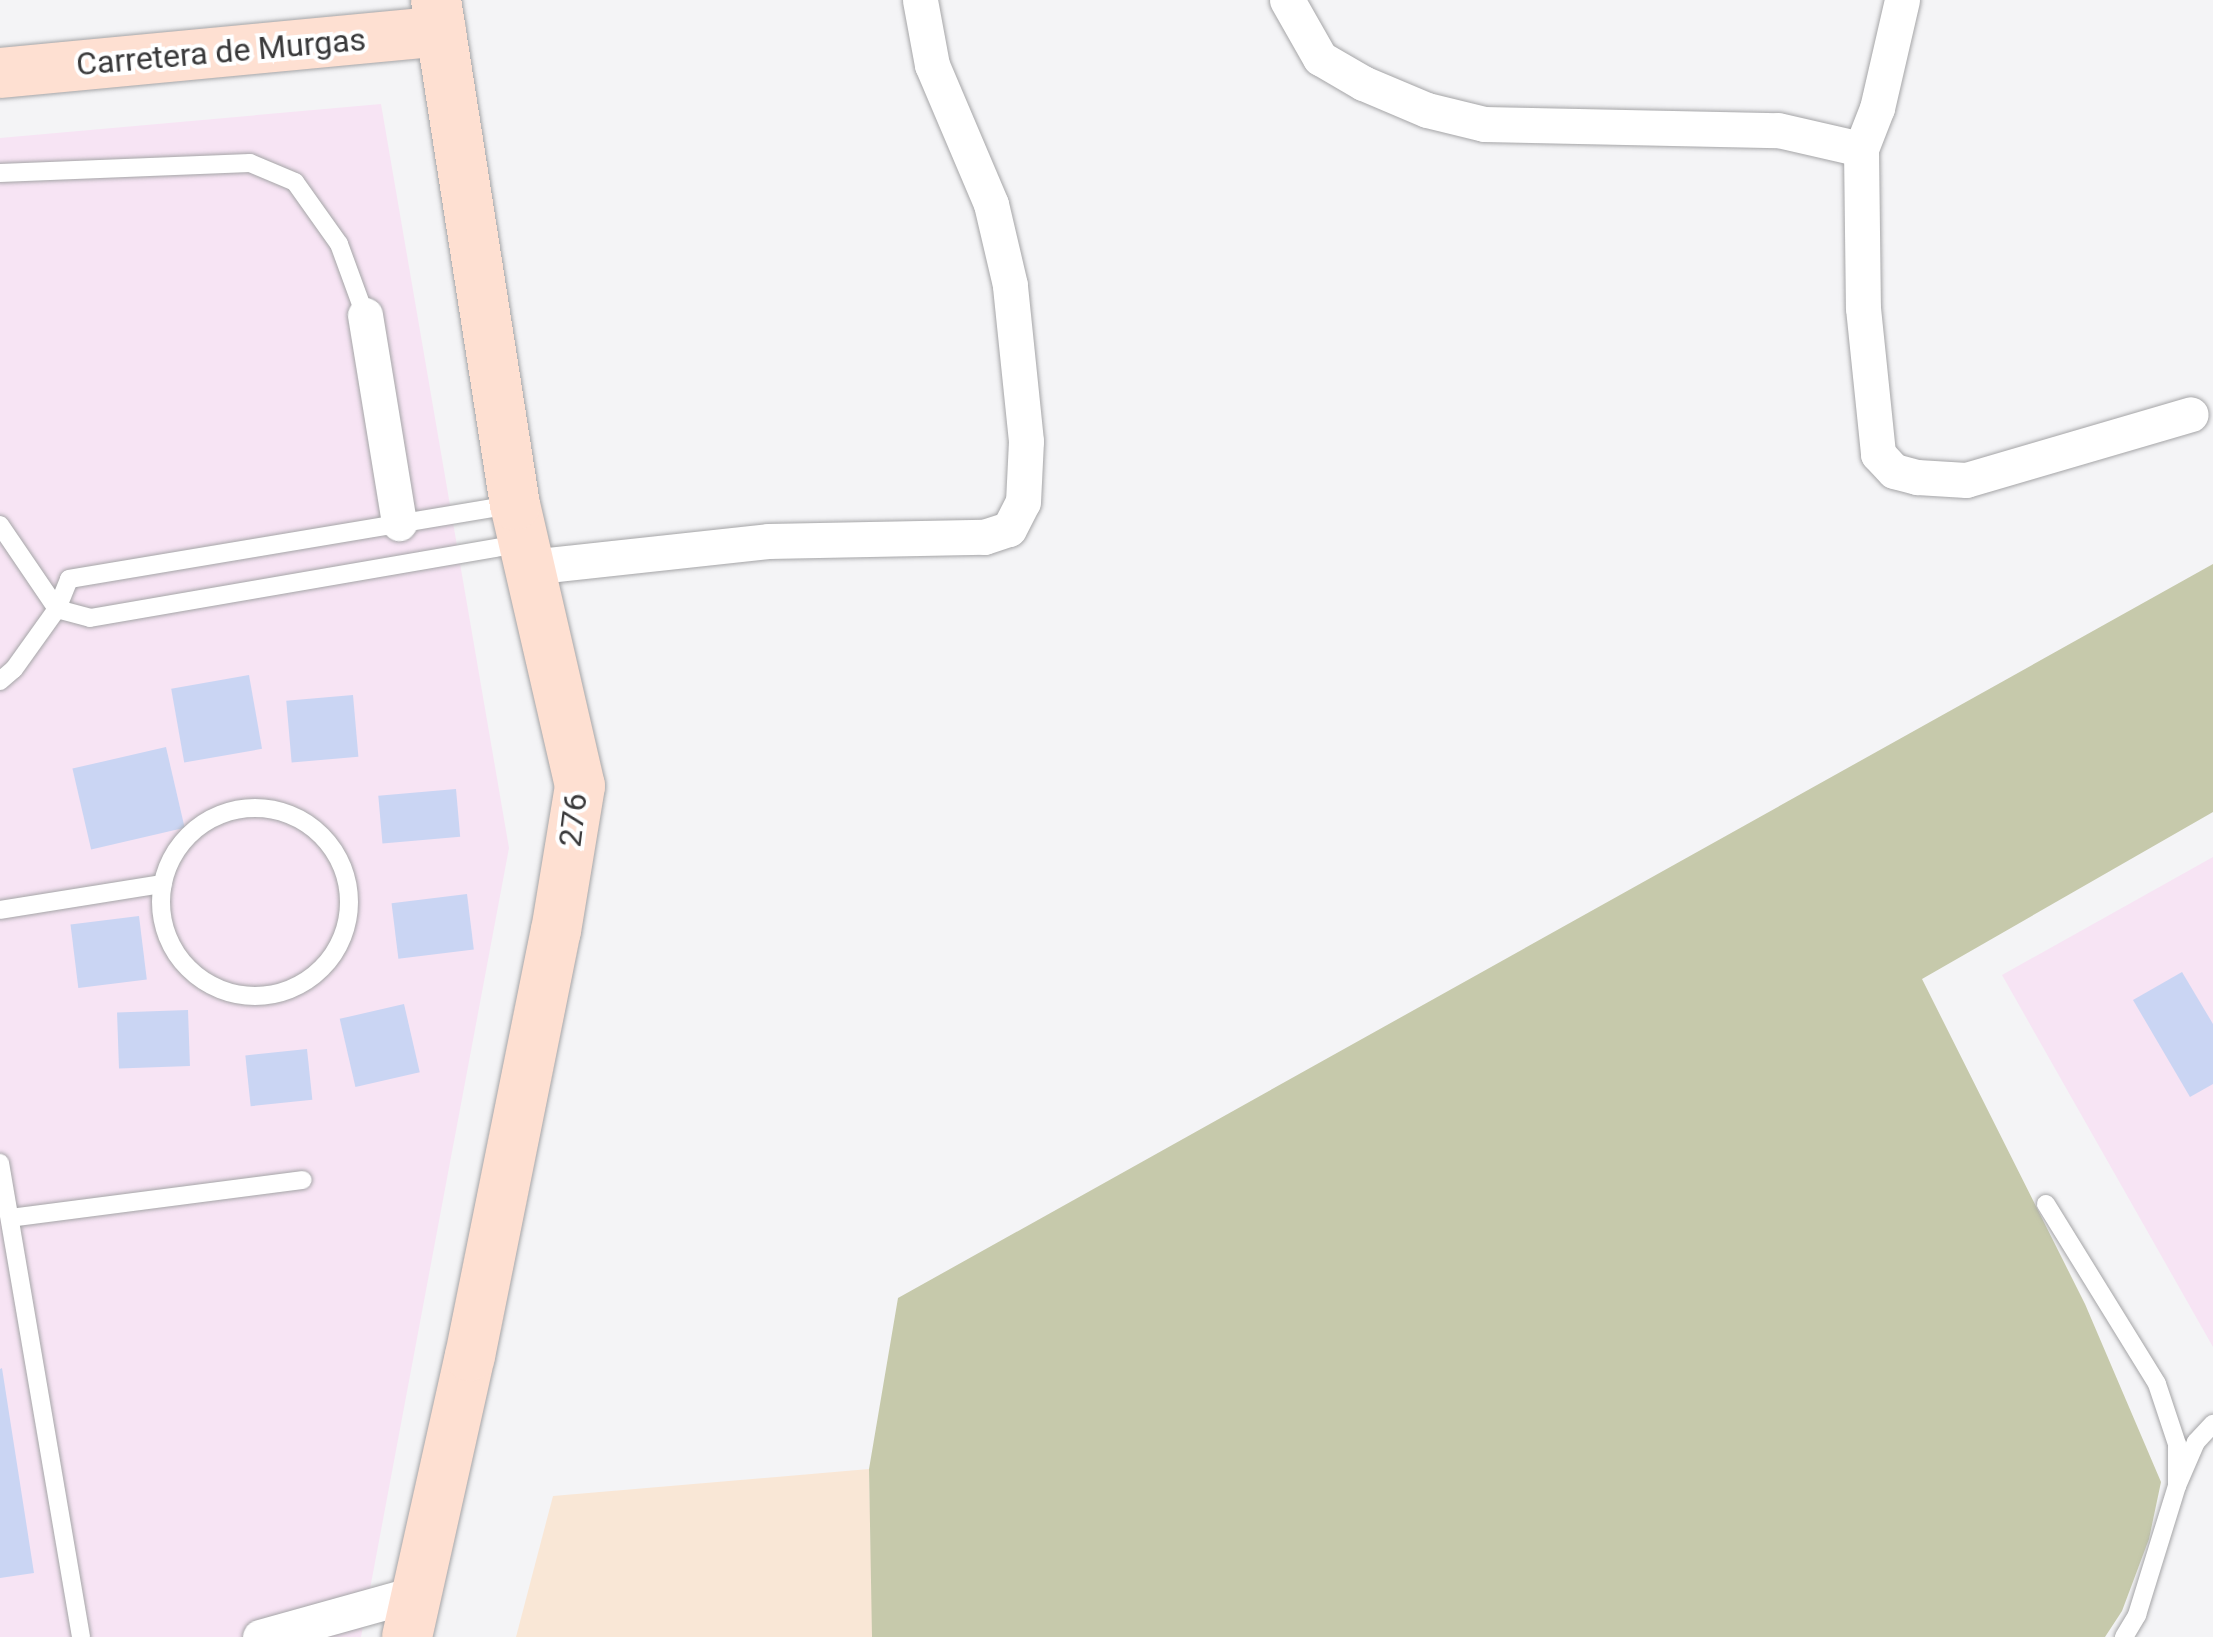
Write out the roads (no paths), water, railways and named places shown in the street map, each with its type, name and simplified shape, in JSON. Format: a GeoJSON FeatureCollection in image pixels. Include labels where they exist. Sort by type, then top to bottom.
{"type":"FeatureCollection","features":[{"type":"Feature","properties":{"kind":"main road","name":"276"},"geometry":{"type":"LineString","coordinates":[[413,1615],[552,950],[580,786],[523,538],[438,16]]}},
{"type":"Feature","properties":{"kind":"main road","name":"Carretera de Murgas"},"geometry":{"type":"LineString","coordinates":[[0,73],[438,16]]}},
{"type":"Feature","properties":{"kind":"street"},"geometry":{"type":"LineString","coordinates":[[523,538],[768,541],[984,537],[1008,529],[1023,502],[1026,442],[1010,285],[992,204],[932,66],[920,0]]}},
{"type":"Feature","properties":{"kind":"street"},"geometry":{"type":"LineString","coordinates":[[1287,0],[1320,58],[1363,83],[1427,110],[1484,124],[1778,130],[1861,149]]}},
{"type":"Feature","properties":{"kind":"street"},"geometry":{"type":"LineString","coordinates":[[1902,0],[1877,108],[1861,149],[1862,274],[1870,410],[1878,454],[1894,471],[1917,478],[1966,480],[2191,414]]}},
{"type":"Feature","properties":{"kind":"street"},"geometry":{"type":"LineString","coordinates":[[364,315],[399,523]]}},
{"type":"Feature","properties":{"kind":"street"},"geometry":{"type":"LineString","coordinates":[[260,1637],[413,1615]]}},
{"type":"Feature","properties":{"kind":"lane"},"geometry":{"type":"LineString","coordinates":[[0,173],[250,163],[295,182],[340,244],[364,315]]}},
{"type":"Feature","properties":{"kind":"lane"},"geometry":{"type":"LineString","coordinates":[[0,681],[14,670],[57,609],[70,579],[399,523],[523,538]]}},
{"type":"Feature","properties":{"kind":"lane"},"geometry":{"type":"LineString","coordinates":[[0,525],[57,609],[90,618],[523,538]]}},
{"type":"Feature","properties":{"kind":"lane"},"geometry":{"type":"LineString","coordinates":[[261,808],[304,823],[337,856],[349,886],[348,918],[338,948],[318,974],[290,990],[258,997],[227,992],[200,978],[178,958],[164,930],[160,900],[164,884],[180,844],[202,823],[230,811],[261,808]]}},
{"type":"Feature","properties":{"kind":"lane"},"geometry":{"type":"LineString","coordinates":[[0,910],[164,884]]}},
{"type":"Feature","properties":{"kind":"lane"},"geometry":{"type":"LineString","coordinates":[[0,1163],[81,1637]]}},
{"type":"Feature","properties":{"kind":"lane"},"geometry":{"type":"LineString","coordinates":[[10,1218],[303,1180]]}},
{"type":"Feature","properties":{"kind":"lane"},"geometry":{"type":"LineString","coordinates":[[2046,1204],[2157,1384],[2177,1444],[2177,1486]]}},
{"type":"Feature","properties":{"kind":"lane"},"geometry":{"type":"LineString","coordinates":[[2124,1637],[2136,1615],[2177,1486],[2196,1442],[2213,1424]]}}]}
